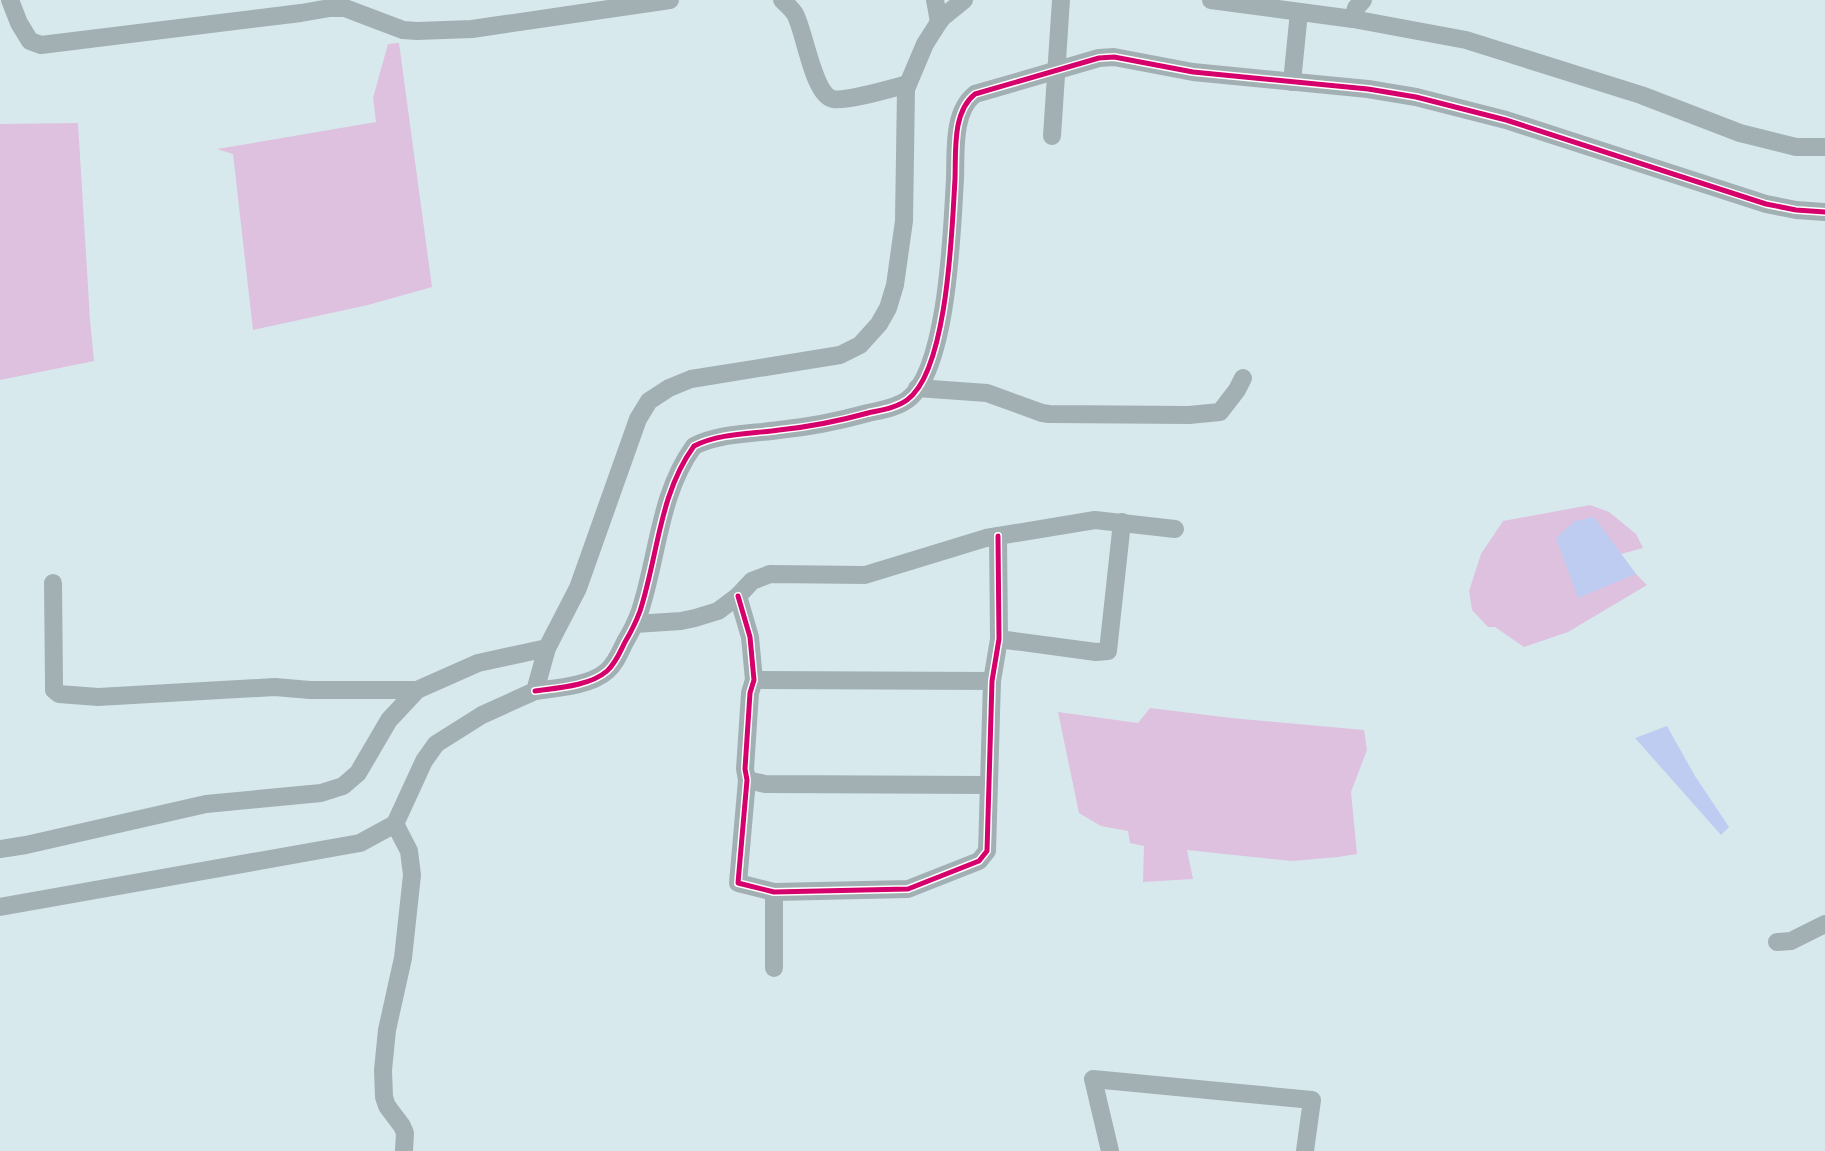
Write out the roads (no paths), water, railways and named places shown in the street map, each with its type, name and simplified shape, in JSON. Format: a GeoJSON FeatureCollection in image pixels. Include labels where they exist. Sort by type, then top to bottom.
{"type":"FeatureCollection","features":[{"type":"Feature","properties":{"kind":"street"},"geometry":{"type":"LineString","coordinates":[[10,0],[19,23],[30,41],[41,45],[330,8],[345,8],[403,30],[417,31],[472,28],[670,0]]}},
{"type":"Feature","properties":{"kind":"street"},"geometry":{"type":"LineString","coordinates":[[782,0],[795,14],[815,75],[827,97],[834,100],[845,99],[908,84]]}},
{"type":"Feature","properties":{"kind":"street"},"geometry":{"type":"LineString","coordinates":[[935,0],[940,22]]}},
{"type":"Feature","properties":{"kind":"street"},"geometry":{"type":"LineString","coordinates":[[534,691],[547,648],[578,588],[638,419],[649,401],[669,388],[690,379],[840,355],[860,344],[878,324],[888,308],[894,285],[904,221],[906,89],[925,44],[942,17],[964,0]]}},
{"type":"Feature","properties":{"kind":"street"},"geometry":{"type":"LineString","coordinates":[[1052,136],[1061,0]]}},
{"type":"Feature","properties":{"kind":"street"},"geometry":{"type":"LineString","coordinates":[[1212,0],[1353,19],[1466,40],[1641,95],[1740,134],[1796,148],[1825,148]]}},
{"type":"Feature","properties":{"kind":"street"},"geometry":{"type":"LineString","coordinates":[[1353,19],[1356,8],[1363,0]]}},
{"type":"Feature","properties":{"kind":"street"},"geometry":{"type":"LineString","coordinates":[[1292,82],[1299,12]]}},
{"type":"Feature","properties":{"kind":"street"},"geometry":{"type":"LineString","coordinates":[[0,907],[360,843],[395,824],[424,760],[436,744],[482,715],[534,691],[585,682],[606,672],[617,659],[635,624],[662,518],[678,474],[694,446],[716,438],[842,420],[895,406],[908,400],[917,388],[928,370],[938,343],[951,249],[958,124],[967,100],[974,94],[1098,58],[1114,57],[1193,72],[1368,89],[1416,97],[1506,120],[1766,204],[1796,210],[1825,212]]}},
{"type":"Feature","properties":{"kind":"street"},"geometry":{"type":"LineString","coordinates":[[917,388],[987,393],[1042,413],[1050,414],[1190,415],[1220,412],[1238,390],[1243,378]]}},
{"type":"Feature","properties":{"kind":"street"},"geometry":{"type":"LineString","coordinates":[[635,624],[651,624],[695,618],[718,611],[738,596],[752,581],[770,574],[865,575],[986,538],[1095,520],[1176,529]]}},
{"type":"Feature","properties":{"kind":"street"},"geometry":{"type":"LineString","coordinates":[[999,639],[1096,652],[1108,651],[1122,522]]}},
{"type":"Feature","properties":{"kind":"street"},"geometry":{"type":"LineString","coordinates":[[738,596],[750,637],[754,680],[750,693],[745,768],[747,780],[738,883],[774,892],[908,888],[979,861],[987,851],[992,681],[999,639],[998,536]]}},
{"type":"Feature","properties":{"kind":"street"},"geometry":{"type":"LineString","coordinates":[[53,583],[54,690],[59,694],[98,697],[275,687],[310,690],[417,690],[478,663],[547,648]]}},
{"type":"Feature","properties":{"kind":"street"},"geometry":{"type":"LineString","coordinates":[[754,680],[992,681]]}},
{"type":"Feature","properties":{"kind":"street"},"geometry":{"type":"LineString","coordinates":[[0,849],[26,845],[206,804],[321,793],[343,786],[358,773],[390,720],[417,690]]}},
{"type":"Feature","properties":{"kind":"street"},"geometry":{"type":"LineString","coordinates":[[747,780],[765,784],[988,785]]}},
{"type":"Feature","properties":{"kind":"street"},"geometry":{"type":"LineString","coordinates":[[395,824],[409,851],[412,875],[403,958],[388,1030],[383,1070],[384,1097],[387,1106],[406,1133],[404,1151]]}},
{"type":"Feature","properties":{"kind":"street"},"geometry":{"type":"LineString","coordinates":[[774,892],[774,968]]}},
{"type":"Feature","properties":{"kind":"street"},"geometry":{"type":"LineString","coordinates":[[1777,942],[1791,941],[1825,924]]}},
{"type":"Feature","properties":{"kind":"street"},"geometry":{"type":"LineString","coordinates":[[1110,1151],[1093,1079],[1312,1100],[1305,1151]]}},
{"type":"Feature","properties":{"kind":"water"},"geometry":{"type":"Polygon","coordinates":[[[1594,517],[1636,574],[1578,598],[1556,538],[1575,521],[1594,517]]]}},
{"type":"Feature","properties":{"kind":"water"},"geometry":{"type":"Polygon","coordinates":[[[1667,726],[1695,776],[1729,827],[1721,835],[1635,738],[1667,726]]]}}]}
